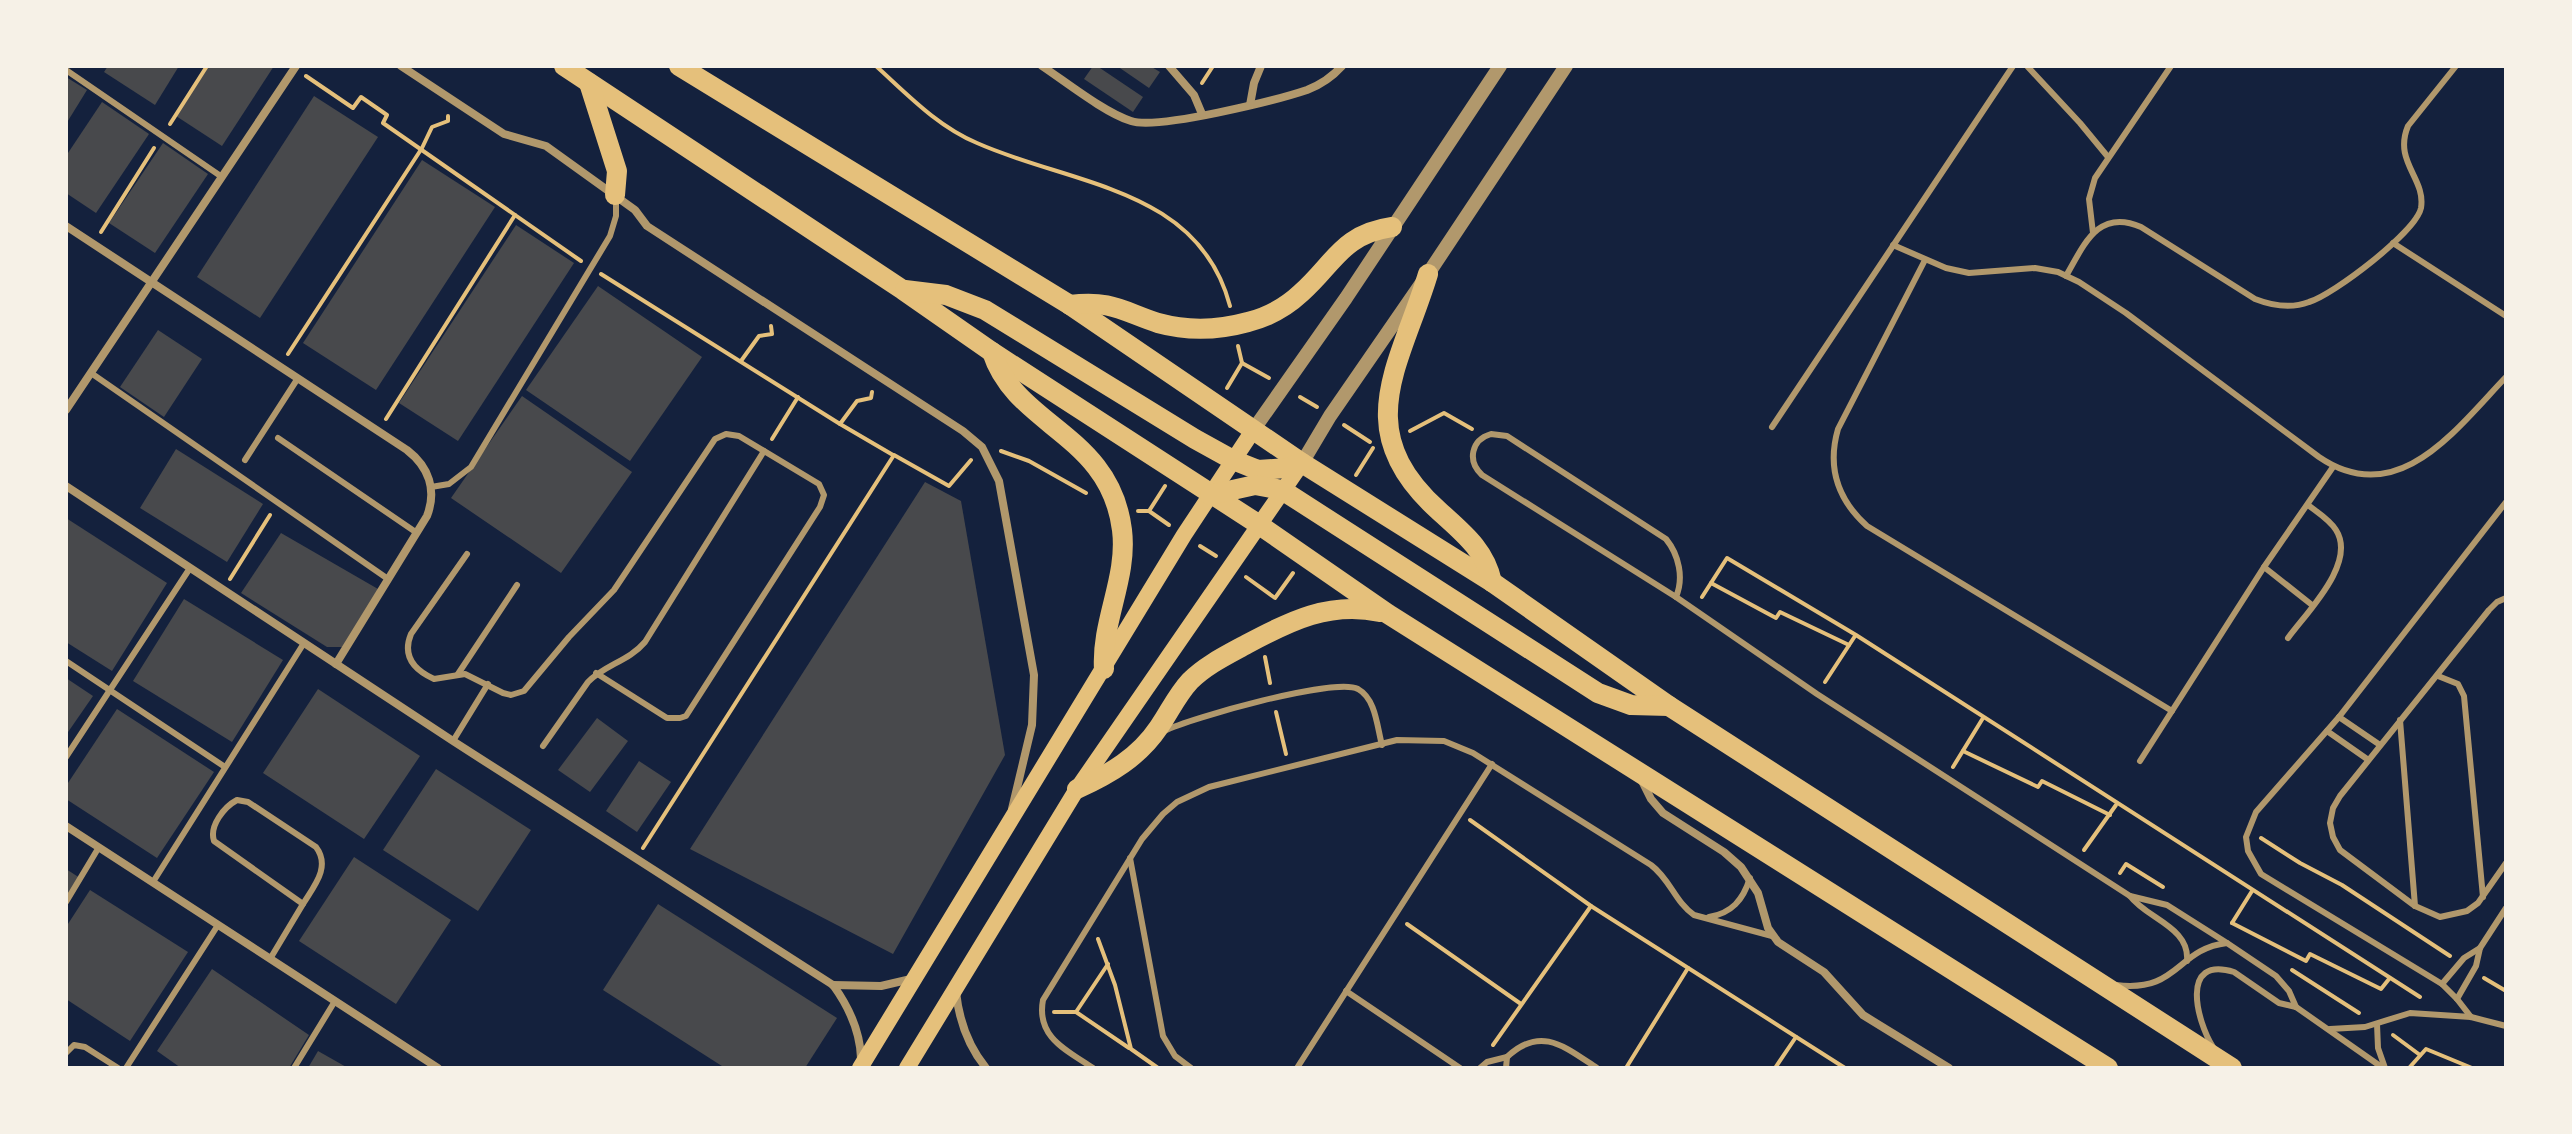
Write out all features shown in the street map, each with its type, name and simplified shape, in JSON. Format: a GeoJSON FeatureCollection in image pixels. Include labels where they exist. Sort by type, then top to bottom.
{"type":"FeatureCollection","features":[{"type":"Feature","properties":{"kind":"main road"},"geometry":{"type":"LineString","coordinates":[[564,66],[992,352],[1258,524],[1388,614],[2108,1068]]}},
{"type":"Feature","properties":{"kind":"main road"},"geometry":{"type":"LineString","coordinates":[[679,66],[1070,305],[1302,463],[1492,582],[1669,706],[2228,1066]]}},
{"type":"Feature","properties":{"kind":"main road"},"geometry":{"type":"LineString","coordinates":[[589,83],[617,171],[615,195]]}},
{"type":"Feature","properties":{"kind":"main road"},"geometry":{"type":"LineString","coordinates":[[1070,305],[1088,302],[1111,304],[1175,327],[1213,329],[1234,326],[1287,305],[1348,243],[1375,230],[1392,227]]}},
{"type":"Feature","properties":{"kind":"main road"},"geometry":{"type":"LineString","coordinates":[[1428,274],[1397,359],[1387,402],[1387,434],[1404,472],[1433,506],[1478,547],[1490,569],[1492,582]]}},
{"type":"Feature","properties":{"kind":"main road"},"geometry":{"type":"LineString","coordinates":[[903,290],[946,295],[985,310],[1233,460],[1258,470],[1287,468],[1302,463]]}},
{"type":"Feature","properties":{"kind":"main road"},"geometry":{"type":"LineString","coordinates":[[992,352],[1010,388],[1093,461],[1112,493],[1118,511],[1123,549],[1117,591],[1105,634],[1104,669]]}},
{"type":"Feature","properties":{"kind":"main road"},"geometry":{"type":"LineString","coordinates":[[861,1066],[1210,495],[1254,429]]}},
{"type":"Feature","properties":{"kind":"main road"},"geometry":{"type":"LineString","coordinates":[[907,1068],[1077,789],[1302,463]]}},
{"type":"Feature","properties":{"kind":"main road"},"geometry":{"type":"LineString","coordinates":[[1210,495],[1255,485],[1282,490],[1598,693],[1631,705],[1669,706]]}},
{"type":"Feature","properties":{"kind":"main road"},"geometry":{"type":"LineString","coordinates":[[1077,789],[1117,769],[1148,742],[1173,703],[1194,678],[1220,659],[1308,614],[1356,609],[1388,614]]}},
{"type":"Feature","properties":{"kind":"street"},"geometry":{"type":"LineString","coordinates":[[66,410],[296,66]]}},
{"type":"Feature","properties":{"kind":"street"},"geometry":{"type":"LineString","coordinates":[[401,66],[504,134],[546,146],[635,210],[647,226],[963,431],[982,447],[999,481],[1034,675],[1032,725],[1009,823]]}},
{"type":"Feature","properties":{"kind":"street"},"geometry":{"type":"LineString","coordinates":[[1042,66],[1131,121],[1153,124],[1308,90],[1342,66]]}},
{"type":"Feature","properties":{"kind":"street"},"geometry":{"type":"LineString","coordinates":[[1169,66],[1194,95],[1202,114]]}},
{"type":"Feature","properties":{"kind":"street"},"geometry":{"type":"LineString","coordinates":[[1250,105],[1261,66]]}},
{"type":"Feature","properties":{"kind":"street"},"geometry":{"type":"LineString","coordinates":[[1254,429],[1500,66]]}},
{"type":"Feature","properties":{"kind":"street"},"geometry":{"type":"LineString","coordinates":[[1302,463],[1330,416],[1566,66]]}},
{"type":"Feature","properties":{"kind":"street"},"geometry":{"type":"LineString","coordinates":[[66,226],[379,431],[424,466],[431,487],[430,507],[336,664]]}},
{"type":"Feature","properties":{"kind":"street"},"geometry":{"type":"LineString","coordinates":[[66,486],[453,741],[833,985],[857,1030],[861,1066]]}},
{"type":"Feature","properties":{"kind":"street"},"geometry":{"type":"LineString","coordinates":[[1641,772],[1646,790],[1656,807],[1724,852],[1750,878],[1772,936],[1824,972],[1863,1015],[1949,1068]]}},
{"type":"Feature","properties":{"kind":"street"},"geometry":{"type":"LineString","coordinates":[[66,826],[438,1068]]}},
{"type":"Feature","properties":{"kind":"street"},"geometry":{"type":"LineString","coordinates":[[833,985],[881,986],[913,978]]}},
{"type":"Feature","properties":{"kind":"street"},"geometry":{"type":"LineString","coordinates":[[956,989],[963,1026],[970,1044],[986,1068]]}},
{"type":"Feature","properties":{"kind":"lane"},"geometry":{"type":"LineString","coordinates":[[1772,427],[2013,66]]}},
{"type":"Feature","properties":{"kind":"lane"},"geometry":{"type":"LineString","coordinates":[[2027,66],[2108,157]]}},
{"type":"Feature","properties":{"kind":"lane"},"geometry":{"type":"LineString","coordinates":[[2093,233],[2089,210],[2091,188],[2108,157],[2171,66]]}},
{"type":"Feature","properties":{"kind":"lane"},"geometry":{"type":"LineString","coordinates":[[2066,276],[2093,233],[2111,223],[2132,223],[2255,299],[2297,306],[2324,296],[2412,225],[2421,205],[2420,194],[2403,149],[2403,137],[2408,126],[2456,66]]}},
{"type":"Feature","properties":{"kind":"lane"},"geometry":{"type":"LineString","coordinates":[[66,70],[222,177]]}},
{"type":"Feature","properties":{"kind":"lane"},"geometry":{"type":"LineString","coordinates":[[431,487],[449,484],[471,467],[610,236],[616,216],[615,195]]}},
{"type":"Feature","properties":{"kind":"lane"},"geometry":{"type":"LineString","coordinates":[[2393,243],[2506,316]]}},
{"type":"Feature","properties":{"kind":"lane"},"geometry":{"type":"LineString","coordinates":[[1893,245],[1925,260],[1969,273],[2035,268],[2066,276],[2126,313],[2333,467],[2350,473],[2372,475],[2408,467],[2425,457],[2506,377]]}},
{"type":"Feature","properties":{"kind":"lane"},"geometry":{"type":"LineString","coordinates":[[1925,260],[1838,429],[1832,458],[1845,502],[1867,526],[2172,711]]}},
{"type":"Feature","properties":{"kind":"lane"},"geometry":{"type":"LineString","coordinates":[[91,373],[388,579]]}},
{"type":"Feature","properties":{"kind":"lane"},"geometry":{"type":"LineString","coordinates":[[245,460],[298,378]]}},
{"type":"Feature","properties":{"kind":"lane"},"geometry":{"type":"LineString","coordinates":[[467,554],[411,634],[407,647],[413,665],[428,677],[440,680],[458,674],[472,676],[511,695],[524,691],[614,590],[715,439],[733,434],[819,484],[824,495],[823,502],[691,711],[680,718],[667,718],[596,673]]}},
{"type":"Feature","properties":{"kind":"lane"},"geometry":{"type":"LineString","coordinates":[[1676,597],[1681,582],[1678,562],[1666,539],[1507,436],[1484,436],[1478,441],[1472,455],[1476,470],[1482,475],[1676,597],[1817,694],[2130,896],[2179,935],[2186,947],[2187,961]]}},
{"type":"Feature","properties":{"kind":"lane"},"geometry":{"type":"LineString","coordinates":[[278,438],[417,533]]}},
{"type":"Feature","properties":{"kind":"lane"},"geometry":{"type":"LineString","coordinates":[[543,746],[596,673],[628,658],[645,642],[764,451]]}},
{"type":"Feature","properties":{"kind":"lane"},"geometry":{"type":"LineString","coordinates":[[2140,761],[2264,567],[2333,467]]}},
{"type":"Feature","properties":{"kind":"lane"},"geometry":{"type":"LineString","coordinates":[[2471,1017],[2442,984],[2261,874],[2248,851],[2248,830],[2256,812],[2339,717],[2506,502]]}},
{"type":"Feature","properties":{"kind":"lane"},"geometry":{"type":"LineString","coordinates":[[2288,638],[2336,571],[2342,553],[2339,534],[2334,526],[2308,505]]}},
{"type":"Feature","properties":{"kind":"lane"},"geometry":{"type":"LineString","coordinates":[[2264,567],[2312,605]]}},
{"type":"Feature","properties":{"kind":"lane"},"geometry":{"type":"LineString","coordinates":[[66,757],[190,568]]}},
{"type":"Feature","properties":{"kind":"lane"},"geometry":{"type":"LineString","coordinates":[[458,674],[517,585]]}},
{"type":"Feature","properties":{"kind":"lane"},"geometry":{"type":"LineString","coordinates":[[2506,598],[2489,610],[2367,759],[2333,808],[2330,823],[2340,850],[2415,906],[2440,917],[2467,911],[2483,897],[2506,863]]}},
{"type":"Feature","properties":{"kind":"lane"},"geometry":{"type":"LineString","coordinates":[[153,882],[304,643]]}},
{"type":"Feature","properties":{"kind":"lane"},"geometry":{"type":"LineString","coordinates":[[66,661],[225,767]]}},
{"type":"Feature","properties":{"kind":"lane"},"geometry":{"type":"LineString","coordinates":[[2438,676],[2458,684],[2464,696],[2483,897]]}},
{"type":"Feature","properties":{"kind":"lane"},"geometry":{"type":"LineString","coordinates":[[453,741],[488,684]]}},
{"type":"Feature","properties":{"kind":"lane"},"geometry":{"type":"LineString","coordinates":[[1148,742],[1184,722],[1273,699],[1347,685],[1366,696],[1372,705],[1382,745]]}},
{"type":"Feature","properties":{"kind":"lane"},"geometry":{"type":"LineString","coordinates":[[2339,717],[2380,745]]}},
{"type":"Feature","properties":{"kind":"lane"},"geometry":{"type":"LineString","coordinates":[[2400,720],[2415,906]]}},
{"type":"Feature","properties":{"kind":"lane"},"geometry":{"type":"LineString","coordinates":[[2327,731],[2367,759]]}},
{"type":"Feature","properties":{"kind":"lane"},"geometry":{"type":"LineString","coordinates":[[1093,1068],[1056,1044],[1048,1035],[1041,1012],[1048,990],[1130,857],[1163,814],[1192,793],[1412,739],[1444,741],[1492,764],[1651,865],[1663,874],[1685,908],[1694,915],[1772,936]]}},
{"type":"Feature","properties":{"kind":"lane"},"geometry":{"type":"LineString","coordinates":[[1297,1068],[1492,764]]}},
{"type":"Feature","properties":{"kind":"lane"},"geometry":{"type":"LineString","coordinates":[[270,959],[303,904],[321,874],[323,860],[316,847],[248,802],[232,802],[212,831],[214,841],[303,904]]}},
{"type":"Feature","properties":{"kind":"lane"},"geometry":{"type":"LineString","coordinates":[[66,902],[99,847]]}},
{"type":"Feature","properties":{"kind":"lane"},"geometry":{"type":"LineString","coordinates":[[1130,857],[1163,1036],[1175,1056],[1191,1068]]}},
{"type":"Feature","properties":{"kind":"lane"},"geometry":{"type":"LineString","coordinates":[[1706,918],[1730,910],[1740,901],[1750,878]]}},
{"type":"Feature","properties":{"kind":"lane"},"geometry":{"type":"LineString","coordinates":[[2130,896],[2167,905],[2227,943],[2276,976],[2289,991],[2296,1007]]}},
{"type":"Feature","properties":{"kind":"lane"},"geometry":{"type":"LineString","coordinates":[[2457,999],[2473,972],[2480,948],[2506,908]]}},
{"type":"Feature","properties":{"kind":"lane"},"geometry":{"type":"LineString","coordinates":[[126,1068],[218,925]]}},
{"type":"Feature","properties":{"kind":"lane"},"geometry":{"type":"LineString","coordinates":[[2098,983],[2130,987],[2158,983],[2203,949],[2227,943]]}},
{"type":"Feature","properties":{"kind":"lane"},"geometry":{"type":"LineString","coordinates":[[2442,984],[2460,962],[2480,948]]}},
{"type":"Feature","properties":{"kind":"lane"},"geometry":{"type":"LineString","coordinates":[[2228,1066],[2210,1043],[2195,996],[2198,982],[2203,976],[2218,969],[2234,972],[2279,1003],[2296,1007],[2384,1068]]}},
{"type":"Feature","properties":{"kind":"lane"},"geometry":{"type":"LineString","coordinates":[[1346,991],[1460,1068]]}},
{"type":"Feature","properties":{"kind":"lane"},"geometry":{"type":"LineString","coordinates":[[294,1068],[335,1001]]}},
{"type":"Feature","properties":{"kind":"lane"},"geometry":{"type":"LineString","coordinates":[[2326,1028],[2352,1029],[2410,1013],[2471,1017],[2506,1026]]}},
{"type":"Feature","properties":{"kind":"lane"},"geometry":{"type":"LineString","coordinates":[[2377,1024],[2378,1048],[2384,1068]]}},
{"type":"Feature","properties":{"kind":"lane"},"geometry":{"type":"LineString","coordinates":[[1480,1068],[1487,1062],[1507,1057],[1526,1043],[1549,1041],[1560,1044],[1597,1068]]}},
{"type":"Feature","properties":{"kind":"lane"},"geometry":{"type":"LineString","coordinates":[[66,1053],[74,1045],[82,1045],[118,1068]]}},
{"type":"Feature","properties":{"kind":"lane"},"geometry":{"type":"LineString","coordinates":[[1506,1068],[1507,1057]]}},
{"type":"Feature","properties":{"kind":"path"},"geometry":{"type":"LineString","coordinates":[[93,244],[207,66]]}},
{"type":"Feature","properties":{"kind":"path"},"geometry":{"type":"LineString","coordinates":[[876,66],[943,126],[1005,154],[1117,192],[1155,208],[1180,225],[1198,241],[1224,283],[1234,326]]}},
{"type":"Feature","properties":{"kind":"path"},"geometry":{"type":"LineString","coordinates":[[279,366],[422,148],[432,127],[448,121],[447,110],[451,98]]}},
{"type":"Feature","properties":{"kind":"path"},"geometry":{"type":"LineString","coordinates":[[379,431],[515,215]]}},
{"type":"Feature","properties":{"kind":"path"},"geometry":{"type":"LineString","coordinates":[[741,361],[759,336],[772,334],[769,318],[775,309]]}},
{"type":"Feature","properties":{"kind":"path"},"geometry":{"type":"LineString","coordinates":[[764,451],[798,397]]}},
{"type":"Feature","properties":{"kind":"path"},"geometry":{"type":"LineString","coordinates":[[1375,445],[1371,419],[1394,416],[1407,433],[1444,413],[1484,436]]}},
{"type":"Feature","properties":{"kind":"path"},"geometry":{"type":"LineString","coordinates":[[840,424],[949,486],[982,447],[1029,461],[1118,511],[1149,511]]}},
{"type":"Feature","properties":{"kind":"path"},"geometry":{"type":"LineString","coordinates":[[636,859],[894,455]]}},
{"type":"Feature","properties":{"kind":"path"},"geometry":{"type":"LineString","coordinates":[[223,590],[278,502]]}},
{"type":"Feature","properties":{"kind":"path"},"geometry":{"type":"LineString","coordinates":[[1693,609],[1727,558],[1856,635],[2425,1000],[2440,1015]]}},
{"type":"Feature","properties":{"kind":"path"},"geometry":{"type":"LineString","coordinates":[[1711,583],[1776,618],[1780,612],[1849,645]]}},
{"type":"Feature","properties":{"kind":"path"},"geometry":{"type":"LineString","coordinates":[[1817,694],[1856,635]]}},
{"type":"Feature","properties":{"kind":"path"},"geometry":{"type":"LineString","coordinates":[[1946,777],[1983,718]]}},
{"type":"Feature","properties":{"kind":"path"},"geometry":{"type":"LineString","coordinates":[[1963,751],[2038,787],[2042,781],[2110,815]]}},
{"type":"Feature","properties":{"kind":"path"},"geometry":{"type":"LineString","coordinates":[[2076,862],[2117,805]]}},
{"type":"Feature","properties":{"kind":"path"},"geometry":{"type":"LineString","coordinates":[[1461,813],[1591,906],[1845,1068]]}},
{"type":"Feature","properties":{"kind":"path"},"geometry":{"type":"LineString","coordinates":[[2248,830],[2342,885],[2460,962]]}},
{"type":"Feature","properties":{"kind":"path"},"geometry":{"type":"LineString","coordinates":[[2228,929],[2252,891]]}},
{"type":"Feature","properties":{"kind":"path"},"geometry":{"type":"LineString","coordinates":[[1486,1055],[1591,906]]}},
{"type":"Feature","properties":{"kind":"path"},"geometry":{"type":"LineString","coordinates":[[1395,916],[1521,1004]]}},
{"type":"Feature","properties":{"kind":"path"},"geometry":{"type":"LineString","coordinates":[[1090,923],[1108,964],[1131,1049]]}},
{"type":"Feature","properties":{"kind":"path"},"geometry":{"type":"LineString","coordinates":[[2232,923],[2306,961],[2310,954],[2381,989],[2389,979]]}},
{"type":"Feature","properties":{"kind":"path"},"geometry":{"type":"LineString","coordinates":[[1108,964],[1076,1012],[1158,1068]]}},
{"type":"Feature","properties":{"kind":"path"},"geometry":{"type":"LineString","coordinates":[[1626,1068],[1688,968]]}},
{"type":"Feature","properties":{"kind":"path"},"geometry":{"type":"LineString","coordinates":[[2473,972],[2506,991]]}},
{"type":"Feature","properties":{"kind":"path"},"geometry":{"type":"LineString","coordinates":[[1775,1068],[1796,1037]]}},
{"type":"Feature","properties":{"kind":"path"},"geometry":{"type":"LineString","coordinates":[[2409,1068],[2426,1049],[2472,1068]]}},
{"type":"Feature","properties":{"kind":"building"},"geometry":{"type":"Polygon","coordinates":[[[108,66],[179,66],[155,105],[104,72],[108,66]]]}},
{"type":"Feature","properties":{"kind":"building"},"geometry":{"type":"Polygon","coordinates":[[[209,66],[274,66],[222,146],[176,116],[209,66]]]}},
{"type":"Feature","properties":{"kind":"building"},"geometry":{"type":"Polygon","coordinates":[[[1093,66],[1143,97],[1133,112],[1084,79],[1093,66]]]}},
{"type":"Feature","properties":{"kind":"building"},"geometry":{"type":"Polygon","coordinates":[[[1117,66],[1150,66],[1160,72],[1149,88],[1117,66]]]}},
{"type":"Feature","properties":{"kind":"building"},"geometry":{"type":"Polygon","coordinates":[[[66,77],[87,90],[66,124],[66,77]]]}},
{"type":"Feature","properties":{"kind":"building"},"geometry":{"type":"Polygon","coordinates":[[[314,96],[378,137],[260,318],[197,277],[314,96]]]}},
{"type":"Feature","properties":{"kind":"building"},"geometry":{"type":"Polygon","coordinates":[[[102,102],[149,134],[96,213],[66,193],[66,156],[102,102]]]}},
{"type":"Feature","properties":{"kind":"building"},"geometry":{"type":"Polygon","coordinates":[[[163,143],[208,174],[155,253],[109,223],[163,143]]]}},
{"type":"Feature","properties":{"kind":"building"},"geometry":{"type":"Polygon","coordinates":[[[422,160],[495,207],[376,390],[303,343],[422,160]]]}},
{"type":"Feature","properties":{"kind":"building"},"geometry":{"type":"Polygon","coordinates":[[[516,225],[574,263],[458,441],[399,403],[516,225]]]}},
{"type":"Feature","properties":{"kind":"building"},"geometry":{"type":"Polygon","coordinates":[[[598,286],[702,357],[630,461],[526,390],[598,286]]]}},
{"type":"Feature","properties":{"kind":"building"},"geometry":{"type":"Polygon","coordinates":[[[158,330],[202,359],[164,417],[120,387],[158,330]]]}},
{"type":"Feature","properties":{"kind":"building"},"geometry":{"type":"Polygon","coordinates":[[[522,396],[632,472],[561,573],[451,498],[522,396]]]}},
{"type":"Feature","properties":{"kind":"building"},"geometry":{"type":"Polygon","coordinates":[[[176,449],[263,504],[227,562],[140,508],[176,449]]]}},
{"type":"Feature","properties":{"kind":"building"},"geometry":{"type":"Polygon","coordinates":[[[925,482],[961,501],[1005,755],[893,954],[690,849],[925,482]]]}},
{"type":"Feature","properties":{"kind":"building"},"geometry":{"type":"Polygon","coordinates":[[[66,518],[167,583],[112,671],[66,642],[66,518]]]}},
{"type":"Feature","properties":{"kind":"building"},"geometry":{"type":"Polygon","coordinates":[[[281,533],[378,589],[344,647],[327,647],[241,593],[281,533]]]}},
{"type":"Feature","properties":{"kind":"building"},"geometry":{"type":"Polygon","coordinates":[[[184,599],[283,660],[232,742],[133,681],[184,599]]]}},
{"type":"Feature","properties":{"kind":"building"},"geometry":{"type":"Polygon","coordinates":[[[66,678],[93,696],[66,735],[66,678]]]}},
{"type":"Feature","properties":{"kind":"building"},"geometry":{"type":"Polygon","coordinates":[[[318,689],[420,756],[364,839],[263,773],[318,689]]]}},
{"type":"Feature","properties":{"kind":"building"},"geometry":{"type":"Polygon","coordinates":[[[117,709],[214,772],[157,858],[66,799],[66,786],[117,709]]]}},
{"type":"Feature","properties":{"kind":"building"},"geometry":{"type":"Polygon","coordinates":[[[597,718],[628,741],[590,792],[558,770],[597,718]]]}},
{"type":"Feature","properties":{"kind":"building"},"geometry":{"type":"Polygon","coordinates":[[[639,761],[671,782],[637,832],[606,811],[639,761]]]}},
{"type":"Feature","properties":{"kind":"building"},"geometry":{"type":"Polygon","coordinates":[[[436,769],[531,830],[478,911],[383,850],[436,769]]]}},
{"type":"Feature","properties":{"kind":"building"},"geometry":{"type":"Polygon","coordinates":[[[354,857],[451,920],[396,1004],[299,941],[354,857]]]}},
{"type":"Feature","properties":{"kind":"building"},"geometry":{"type":"Polygon","coordinates":[[[66,869],[80,878],[66,900],[66,869]]]}},
{"type":"Feature","properties":{"kind":"building"},"geometry":{"type":"Polygon","coordinates":[[[90,890],[188,952],[130,1041],[66,999],[66,927],[90,890]]]}},
{"type":"Feature","properties":{"kind":"building"},"geometry":{"type":"Polygon","coordinates":[[[658,904],[837,1018],[805,1068],[725,1068],[603,990],[658,904]]]}},
{"type":"Feature","properties":{"kind":"building"},"geometry":{"type":"Polygon","coordinates":[[[212,969],[309,1035],[289,1068],[181,1068],[157,1051],[212,969]]]}},
{"type":"Feature","properties":{"kind":"building"},"geometry":{"type":"Polygon","coordinates":[[[318,1051],[348,1068],[308,1068],[318,1051]]]}}]}
